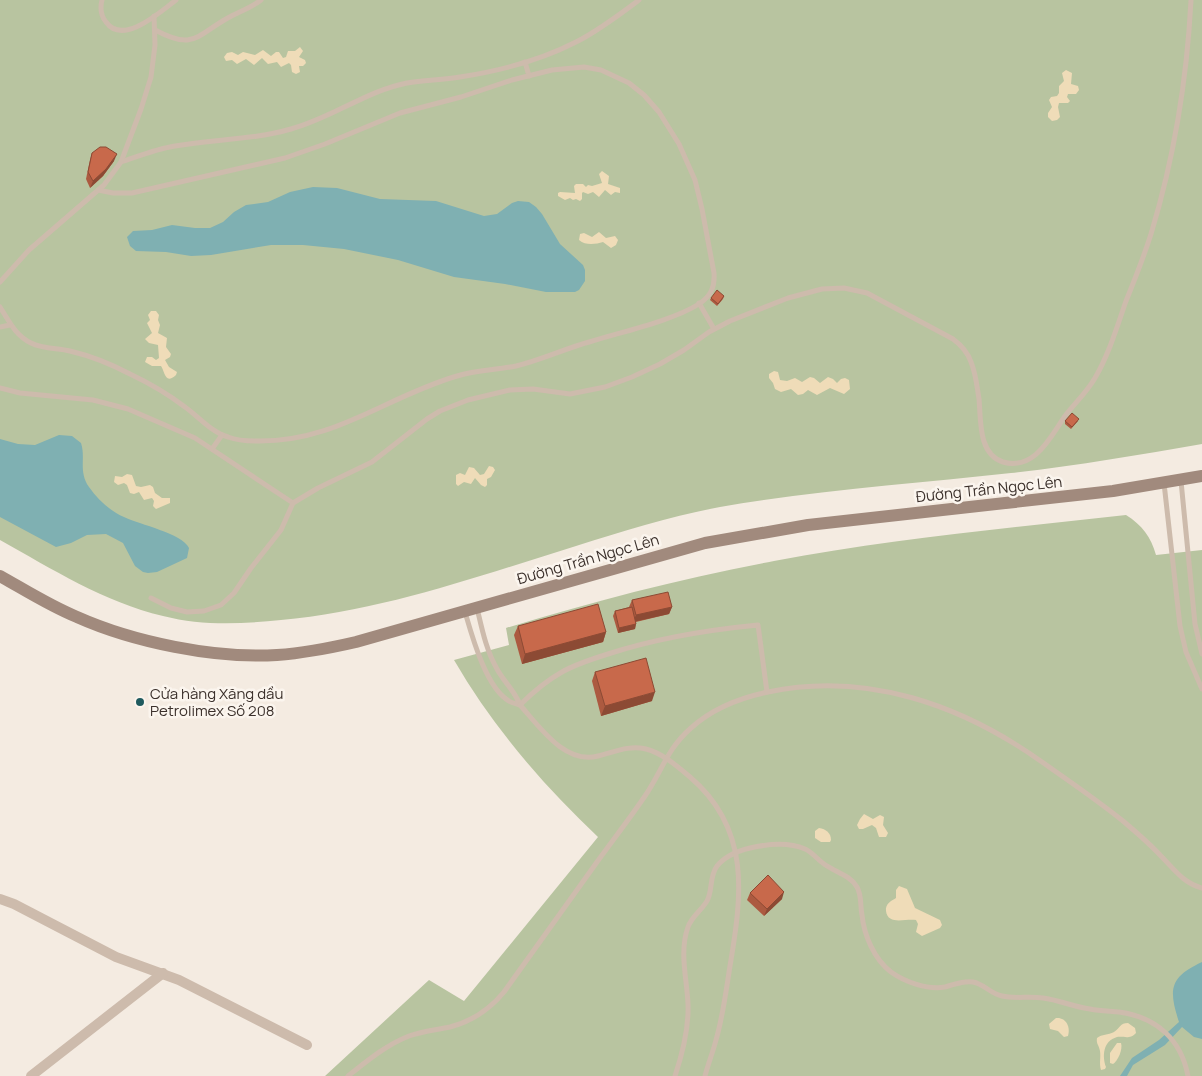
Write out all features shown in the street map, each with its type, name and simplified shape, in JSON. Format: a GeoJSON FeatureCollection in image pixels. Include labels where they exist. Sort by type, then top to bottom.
{"type":"FeatureCollection","features":[{"type":"Feature","properties":{"kind":"street","name":"Đường Trần Ngọc Lên"},"geometry":{"type":"LineString","coordinates":[[0,576],[76,617],[125,634],[174,646],[225,653],[276,655],[333,647],[471,610],[656,556],[750,534],[817,524],[1088,494],[1202,476]]}},
{"type":"Feature","properties":{"kind":"street"},"geometry":{"type":"LineString","coordinates":[[0,899],[14,904],[116,957],[179,980],[307,1045]]}},
{"type":"Feature","properties":{"kind":"street"},"geometry":{"type":"LineString","coordinates":[[31,1076],[163,974]]}},
{"type":"Feature","properties":{"kind":"lane"},"geometry":{"type":"LineString","coordinates":[[102,0],[101,11],[103,17],[109,26],[117,31],[126,31],[136,27],[176,0]]}},
{"type":"Feature","properties":{"kind":"lane"},"geometry":{"type":"LineString","coordinates":[[155,30],[180,40],[195,39],[228,17],[261,0]]}},
{"type":"Feature","properties":{"kind":"lane"},"geometry":{"type":"LineString","coordinates":[[120,162],[177,146],[258,136],[291,129],[328,116],[393,87],[475,74],[525,62],[576,42],[604,26],[638,0]]}},
{"type":"Feature","properties":{"kind":"lane"},"geometry":{"type":"LineString","coordinates":[[151,598],[172,608],[187,612],[204,611],[221,605],[234,594],[251,568],[281,530],[293,503],[318,488],[372,462],[419,424],[454,405],[481,396],[510,390],[533,390],[570,394],[605,387],[632,378],[660,364],[730,321],[813,290],[844,288],[867,293],[938,330],[958,343],[972,363],[979,400],[980,427],[987,447],[995,458],[1006,463],[1019,462],[1033,457],[1050,441],[1065,417],[1095,377],[1107,354],[1140,267],[1161,195],[1174,133],[1185,66],[1191,0]]}},
{"type":"Feature","properties":{"kind":"lane"},"geometry":{"type":"LineString","coordinates":[[0,282],[29,250],[110,178],[120,162],[149,84],[154,61],[154,16]]}},
{"type":"Feature","properties":{"kind":"lane"},"geometry":{"type":"LineString","coordinates":[[525,62],[529,76]]}},
{"type":"Feature","properties":{"kind":"lane"},"geometry":{"type":"LineString","coordinates":[[0,307],[10,325],[18,334],[32,344],[39,347],[81,354],[139,378],[166,394],[222,435],[242,440],[269,441],[297,438],[324,432],[442,380],[472,372],[501,369],[530,362],[565,349],[664,319],[699,304],[710,294],[714,280],[702,209],[690,168],[676,138],[659,112],[634,86],[601,70],[584,67],[574,67],[529,76],[391,116],[325,144],[285,158],[132,193],[113,193],[98,190]]}},
{"type":"Feature","properties":{"kind":"lane"},"geometry":{"type":"LineString","coordinates":[[699,304],[714,330]]}},
{"type":"Feature","properties":{"kind":"lane"},"geometry":{"type":"LineString","coordinates":[[0,327],[10,325]]}},
{"type":"Feature","properties":{"kind":"lane"},"geometry":{"type":"LineString","coordinates":[[0,388],[20,393],[93,400],[116,405],[182,431],[293,503]]}},
{"type":"Feature","properties":{"kind":"lane"},"geometry":{"type":"LineString","coordinates":[[212,449],[222,435]]}},
{"type":"Feature","properties":{"kind":"lane"},"geometry":{"type":"LineString","coordinates":[[1181,480],[1195,624],[1202,654]]}},
{"type":"Feature","properties":{"kind":"lane"},"geometry":{"type":"LineString","coordinates":[[1164,483],[1182,633],[1191,666],[1202,689]]}},
{"type":"Feature","properties":{"kind":"lane"},"geometry":{"type":"LineString","coordinates":[[471,610],[478,653],[490,679],[508,701],[520,705]]}},
{"type":"Feature","properties":{"kind":"lane"},"geometry":{"type":"LineString","coordinates":[[471,610],[493,661],[504,680],[516,695],[520,705],[559,745],[574,755],[592,758],[622,748],[652,751],[665,758],[696,782],[716,805],[736,853],[740,891],[734,945],[719,1029],[705,1076]]}},
{"type":"Feature","properties":{"kind":"lane"},"geometry":{"type":"LineString","coordinates":[[520,705],[549,680],[570,668],[592,659],[699,632],[758,625],[767,692]]}},
{"type":"Feature","properties":{"kind":"lane"},"geometry":{"type":"LineString","coordinates":[[348,1076],[398,1041],[423,1032],[449,1027],[470,1020],[497,1000],[645,796],[665,758],[682,736],[714,710],[726,704],[767,692],[815,686],[854,686],[893,692],[916,698],[960,714],[1022,748],[1096,800],[1151,846],[1178,876],[1192,885],[1202,888]]}},
{"type":"Feature","properties":{"kind":"lane"},"geometry":{"type":"LineString","coordinates":[[675,1076],[683,1054],[687,1026],[687,986],[684,957],[687,930],[694,914],[707,900],[711,880],[717,867],[725,859],[753,846],[798,846],[851,880],[860,894],[864,927],[876,955],[890,971],[903,978],[929,987],[945,987],[960,982],[974,982],[1004,997],[1043,998],[1090,1009],[1129,1014],[1150,1021],[1165,1031],[1176,1044],[1183,1058],[1188,1076]]}},
{"type":"Feature","properties":{"kind":"green space"},"geometry":{"type":"Polygon","coordinates":[[[0,0],[1202,0],[1202,444],[1059,467],[829,492],[720,507],[648,524],[393,601],[319,615],[281,620],[207,623],[178,619],[141,610],[79,584],[0,540],[0,0]]]}},
{"type":"Feature","properties":{"kind":"green space"},"geometry":{"type":"Polygon","coordinates":[[[1126,515],[1145,532],[1156,555],[1202,550],[1202,1076],[325,1076],[429,980],[464,1001],[598,837],[557,796],[520,754],[485,708],[454,660],[509,645],[506,628],[605,599],[706,575],[861,546],[1126,515]]]}},
{"type":"Feature","properties":{"kind":"sand"},"geometry":{"type":"Polygon","coordinates":[[[300,47],[303,51],[299,57],[305,60],[306,63],[303,66],[299,66],[300,72],[296,74],[292,72],[289,63],[281,67],[277,62],[268,64],[262,58],[254,65],[246,59],[237,64],[232,60],[226,61],[224,57],[227,53],[232,52],[238,55],[243,52],[255,55],[263,50],[271,56],[279,52],[283,58],[286,57],[288,51],[295,51],[300,47]]]}},
{"type":"Feature","properties":{"kind":"sand"},"geometry":{"type":"Polygon","coordinates":[[[1066,70],[1072,73],[1071,84],[1078,86],[1079,90],[1076,94],[1068,94],[1067,97],[1070,101],[1068,103],[1059,103],[1060,117],[1052,121],[1048,117],[1052,107],[1049,100],[1059,93],[1059,86],[1064,81],[1062,73],[1066,70]]]}},
{"type":"Feature","properties":{"kind":"sand"},"geometry":{"type":"Polygon","coordinates":[[[602,171],[609,176],[608,184],[620,188],[620,193],[615,192],[611,195],[605,190],[599,197],[593,192],[588,194],[583,192],[580,201],[570,198],[565,200],[558,196],[560,192],[575,193],[574,186],[576,184],[583,184],[586,187],[602,183],[599,174],[602,171]]]}},
{"type":"Feature","properties":{"kind":"sand"},"geometry":{"type":"Polygon","coordinates":[[[599,232],[606,238],[615,236],[618,240],[616,245],[611,248],[603,242],[588,244],[579,240],[580,234],[584,233],[592,237],[599,232]]]}},
{"type":"Feature","properties":{"kind":"sand"},"geometry":{"type":"Polygon","coordinates":[[[151,311],[156,311],[159,315],[160,325],[158,333],[167,338],[166,347],[171,354],[165,360],[169,367],[177,372],[170,379],[166,377],[161,366],[152,366],[145,362],[147,357],[152,357],[156,360],[159,358],[158,345],[149,343],[145,339],[152,333],[147,323],[150,320],[148,315],[151,311]]]}},
{"type":"Feature","properties":{"kind":"sand"},"geometry":{"type":"Polygon","coordinates":[[[774,371],[778,372],[780,380],[787,381],[795,378],[802,382],[810,377],[820,383],[828,377],[837,383],[845,378],[849,380],[850,389],[844,394],[830,388],[817,395],[808,390],[798,395],[791,389],[781,392],[775,389],[769,378],[769,374],[774,371]]]}},
{"type":"Feature","properties":{"kind":"sand"},"geometry":{"type":"Polygon","coordinates":[[[489,466],[495,470],[491,477],[487,479],[485,487],[475,478],[471,484],[464,482],[458,486],[456,484],[456,475],[460,473],[465,475],[469,467],[474,468],[480,475],[484,474],[489,466]]]}},
{"type":"Feature","properties":{"kind":"sand"},"geometry":{"type":"Polygon","coordinates":[[[127,474],[132,475],[136,486],[150,485],[155,493],[162,498],[170,498],[170,503],[156,509],[153,506],[154,501],[152,498],[144,500],[139,492],[130,493],[127,485],[124,483],[118,485],[114,482],[115,476],[122,477],[127,474]]]}},
{"type":"Feature","properties":{"kind":"sand"},"geometry":{"type":"Polygon","coordinates":[[[864,814],[873,819],[880,815],[884,817],[883,825],[888,833],[886,837],[879,837],[876,828],[872,825],[859,829],[857,825],[864,814]]]}},
{"type":"Feature","properties":{"kind":"sand"},"geometry":{"type":"Polygon","coordinates":[[[819,828],[829,833],[830,842],[821,842],[815,838],[815,831],[819,828]]]}},
{"type":"Feature","properties":{"kind":"sand"},"geometry":{"type":"Polygon","coordinates":[[[899,886],[907,889],[915,908],[940,920],[942,925],[940,928],[922,936],[916,932],[918,924],[916,920],[894,920],[887,916],[886,906],[896,898],[896,890],[899,886]]]}},
{"type":"Feature","properties":{"kind":"sand"},"geometry":{"type":"Polygon","coordinates":[[[1056,1018],[1063,1019],[1067,1023],[1069,1029],[1068,1036],[1064,1037],[1058,1031],[1050,1029],[1049,1024],[1056,1018]]]}},
{"type":"Feature","properties":{"kind":"sand"},"geometry":{"type":"Polygon","coordinates":[[[1125,1023],[1135,1028],[1136,1033],[1129,1037],[1112,1039],[1106,1045],[1104,1058],[1106,1067],[1101,1070],[1097,1038],[1114,1032],[1125,1023]]]}},
{"type":"Feature","properties":{"kind":"sand"},"geometry":{"type":"Polygon","coordinates":[[[1117,1043],[1121,1043],[1121,1048],[1118,1058],[1113,1064],[1110,1063],[1110,1053],[1117,1043]]]}},
{"type":"Feature","properties":{"kind":"water"},"geometry":{"type":"Polygon","coordinates":[[[313,187],[337,188],[380,199],[436,201],[484,216],[497,214],[518,201],[529,202],[542,214],[560,244],[583,265],[585,281],[579,290],[575,292],[546,292],[454,277],[398,260],[344,249],[303,245],[271,245],[211,255],[191,256],[166,252],[136,251],[130,246],[127,237],[133,231],[152,230],[172,225],[210,228],[223,222],[234,212],[246,205],[268,202],[290,192],[313,187]]]}},
{"type":"Feature","properties":{"kind":"water"},"geometry":{"type":"Polygon","coordinates":[[[59,435],[72,436],[81,443],[84,475],[89,487],[100,501],[124,517],[178,538],[189,548],[187,558],[157,572],[143,572],[135,566],[123,543],[106,534],[87,535],[71,543],[56,547],[0,517],[0,439],[18,444],[35,445],[59,435]]]}},
{"type":"Feature","properties":{"kind":"water"},"geometry":{"type":"Polygon","coordinates":[[[1202,962],[1202,1039],[1194,1037],[1182,1027],[1165,1045],[1133,1065],[1127,1076],[1120,1076],[1132,1058],[1159,1040],[1179,1022],[1173,1001],[1174,985],[1183,973],[1202,962]]]}},
{"type":"Feature","properties":{"kind":"building"},"geometry":{"type":"Polygon","coordinates":[[[100,147],[106,147],[117,154],[106,169],[93,181],[88,172],[92,153],[100,147]]]}},
{"type":"Feature","properties":{"kind":"building"},"geometry":{"type":"Polygon","coordinates":[[[717,290],[724,296],[718,304],[711,298],[717,290]]]}},
{"type":"Feature","properties":{"kind":"building"},"geometry":{"type":"Polygon","coordinates":[[[1072,413],[1079,419],[1072,427],[1065,421],[1072,413]]]}},
{"type":"Feature","properties":{"kind":"building"},"geometry":{"type":"Polygon","coordinates":[[[668,592],[672,607],[636,615],[632,600],[668,592]]]}},
{"type":"Feature","properties":{"kind":"building"},"geometry":{"type":"Polygon","coordinates":[[[598,604],[606,632],[525,654],[518,626],[598,604]]]}},
{"type":"Feature","properties":{"kind":"building"},"geometry":{"type":"Polygon","coordinates":[[[632,607],[636,624],[619,628],[615,611],[632,607]]]}},
{"type":"Feature","properties":{"kind":"building"},"geometry":{"type":"Polygon","coordinates":[[[646,658],[655,692],[605,706],[595,672],[646,658]]]}},
{"type":"Feature","properties":{"kind":"building"},"geometry":{"type":"Polygon","coordinates":[[[768,875],[784,892],[767,909],[750,893],[768,875]]]}},
{"type":"Feature","properties":{"kind":"place","name":"Cửa hàng Xăng dầu Petrolimex Số 208"},"geometry":{"type":"Point","coordinates":[140,702]}}]}
